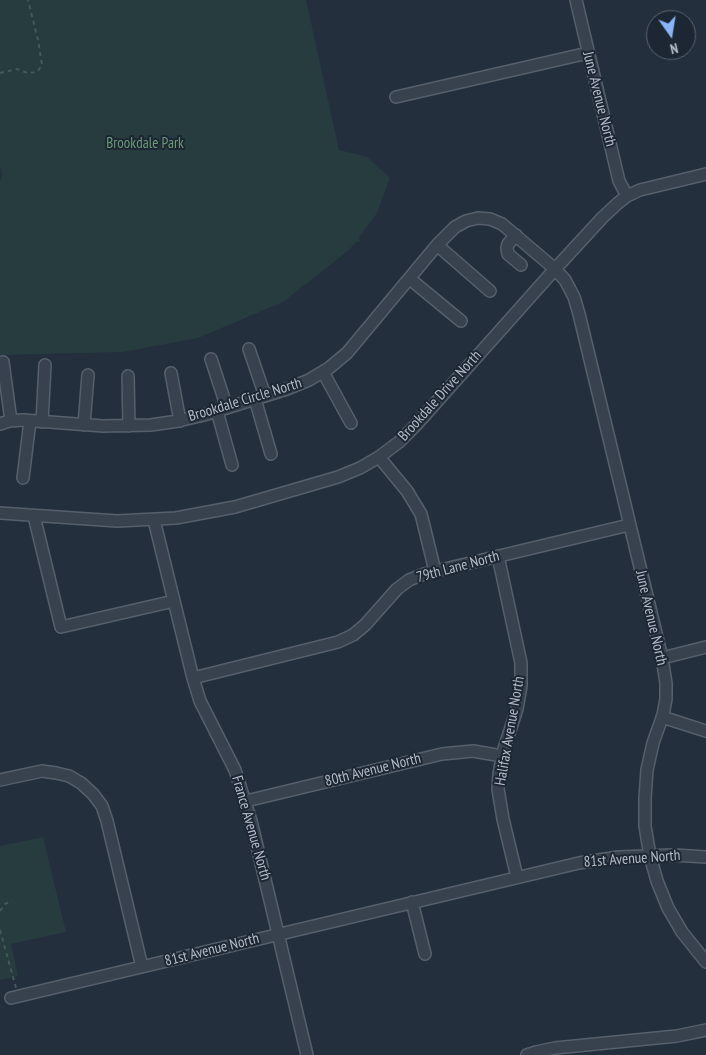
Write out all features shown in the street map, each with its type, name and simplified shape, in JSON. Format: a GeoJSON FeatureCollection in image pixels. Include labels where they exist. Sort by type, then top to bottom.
{"type":"FeatureCollection","features":[{"type":"Feature","properties":{"kind":"street","name":"June Avenue North"},"geometry":{"type":"LineString","coordinates":[[576,0],[619,181],[627,196]]}},
{"type":"Feature","properties":{"kind":"street"},"geometry":{"type":"LineString","coordinates":[[396,97],[588,53]]}},
{"type":"Feature","properties":{"kind":"street","name":"Brookdale Drive North"},"geometry":{"type":"LineString","coordinates":[[0,513],[117,521],[154,520],[206,514],[338,477],[360,468],[399,442],[416,425],[555,269],[602,218],[627,196],[655,186],[706,174]]}},
{"type":"Feature","properties":{"kind":"street","name":"Brookdale Circle North"},"geometry":{"type":"LineString","coordinates":[[5,422],[30,421],[129,426],[180,421],[309,380],[347,354],[437,245],[455,227],[466,221],[478,218],[490,219],[502,224],[555,269]]}},
{"type":"Feature","properties":{"kind":"street"},"geometry":{"type":"LineString","coordinates":[[516,235],[507,248],[508,254],[521,265]]}},
{"type":"Feature","properties":{"kind":"street"},"geometry":{"type":"LineString","coordinates":[[437,245],[490,290]]}},
{"type":"Feature","properties":{"kind":"street","name":"June Avenue North"},"geometry":{"type":"LineString","coordinates":[[555,269],[565,280],[574,297],[579,314],[662,658],[666,698],[647,770],[645,798],[645,826],[650,856],[657,881],[668,908],[682,932],[706,962]]}},
{"type":"Feature","properties":{"kind":"street"},"geometry":{"type":"LineString","coordinates":[[410,279],[461,320]]}},
{"type":"Feature","properties":{"kind":"street"},"geometry":{"type":"LineString","coordinates":[[249,349],[270,454]]}},
{"type":"Feature","properties":{"kind":"street"},"geometry":{"type":"LineString","coordinates":[[211,359],[232,465]]}},
{"type":"Feature","properties":{"kind":"street"},"geometry":{"type":"LineString","coordinates":[[3,362],[5,422]]}},
{"type":"Feature","properties":{"kind":"street"},"geometry":{"type":"LineString","coordinates":[[42,422],[45,364]]}},
{"type":"Feature","properties":{"kind":"street"},"geometry":{"type":"LineString","coordinates":[[323,372],[351,423]]}},
{"type":"Feature","properties":{"kind":"street"},"geometry":{"type":"LineString","coordinates":[[171,373],[180,421]]}},
{"type":"Feature","properties":{"kind":"street"},"geometry":{"type":"LineString","coordinates":[[84,425],[88,375]]}},
{"type":"Feature","properties":{"kind":"street"},"geometry":{"type":"LineString","coordinates":[[128,376],[129,426]]}},
{"type":"Feature","properties":{"kind":"street"},"geometry":{"type":"LineString","coordinates":[[23,478],[30,421]]}},
{"type":"Feature","properties":{"kind":"street"},"geometry":{"type":"LineString","coordinates":[[379,457],[407,491],[421,514],[435,571]]}},
{"type":"Feature","properties":{"kind":"street"},"geometry":{"type":"LineString","coordinates":[[34,516],[61,627],[174,601]]}},
{"type":"Feature","properties":{"kind":"street","name":"France Avenue North"},"geometry":{"type":"LineString","coordinates":[[154,520],[200,700],[234,770],[246,801],[307,1055]]}},
{"type":"Feature","properties":{"kind":"street","name":"79th Lane North"},"geometry":{"type":"LineString","coordinates":[[193,678],[338,642],[353,635],[365,626],[397,589],[410,580],[435,571],[630,525]]}},
{"type":"Feature","properties":{"kind":"street","name":"Halifax Avenue North"},"geometry":{"type":"LineString","coordinates":[[498,556],[518,640],[521,663],[521,686],[517,709],[502,756],[499,774],[500,804],[517,877]]}},
{"type":"Feature","properties":{"kind":"street"},"geometry":{"type":"LineString","coordinates":[[662,658],[706,648]]}},
{"type":"Feature","properties":{"kind":"street"},"geometry":{"type":"LineString","coordinates":[[662,717],[706,731]]}},
{"type":"Feature","properties":{"kind":"street","name":"80th Avenue North"},"geometry":{"type":"LineString","coordinates":[[246,801],[442,754],[473,751],[502,756]]}},
{"type":"Feature","properties":{"kind":"street"},"geometry":{"type":"LineString","coordinates":[[0,780],[42,771],[69,776],[81,783],[102,806],[142,967]]}},
{"type":"Feature","properties":{"kind":"street","name":"81st Avenue North"},"geometry":{"type":"LineString","coordinates":[[15,998],[599,859],[674,855],[706,858]]}},
{"type":"Feature","properties":{"kind":"street"},"geometry":{"type":"LineString","coordinates":[[412,902],[426,954]]}},
{"type":"Feature","properties":{"kind":"street"},"geometry":{"type":"LineString","coordinates":[[527,1055],[566,1048],[677,1036],[706,1030]]}},
{"type":"Feature","properties":{"kind":"street"},"geometry":{"type":"LineString","coordinates":[[564,1035],[566,1048]]}},
{"type":"Feature","properties":{"kind":"path"},"geometry":{"type":"LineString","coordinates":[[0,73],[17,68],[27,73],[37,72],[42,65],[28,0]]}},
{"type":"Feature","properties":{"kind":"path"},"geometry":{"type":"LineString","coordinates":[[0,910],[5,904],[12,901]]}},
{"type":"Feature","properties":{"kind":"path"},"geometry":{"type":"LineString","coordinates":[[0,930],[15,998]]}},
{"type":"Feature","properties":{"kind":"green space","name":"Brookdale Park"},"geometry":{"type":"Polygon","coordinates":[[[0,0],[306,0],[339,150],[367,157],[390,178],[377,213],[359,237],[360,241],[356,242],[349,250],[283,302],[198,338],[123,352],[0,355],[0,182],[2,174],[0,166],[0,0]]]}},
{"type":"Feature","properties":{"kind":"green space"},"geometry":{"type":"Polygon","coordinates":[[[43,837],[66,932],[11,944],[18,976],[0,980],[0,846],[43,837]]]}}]}
